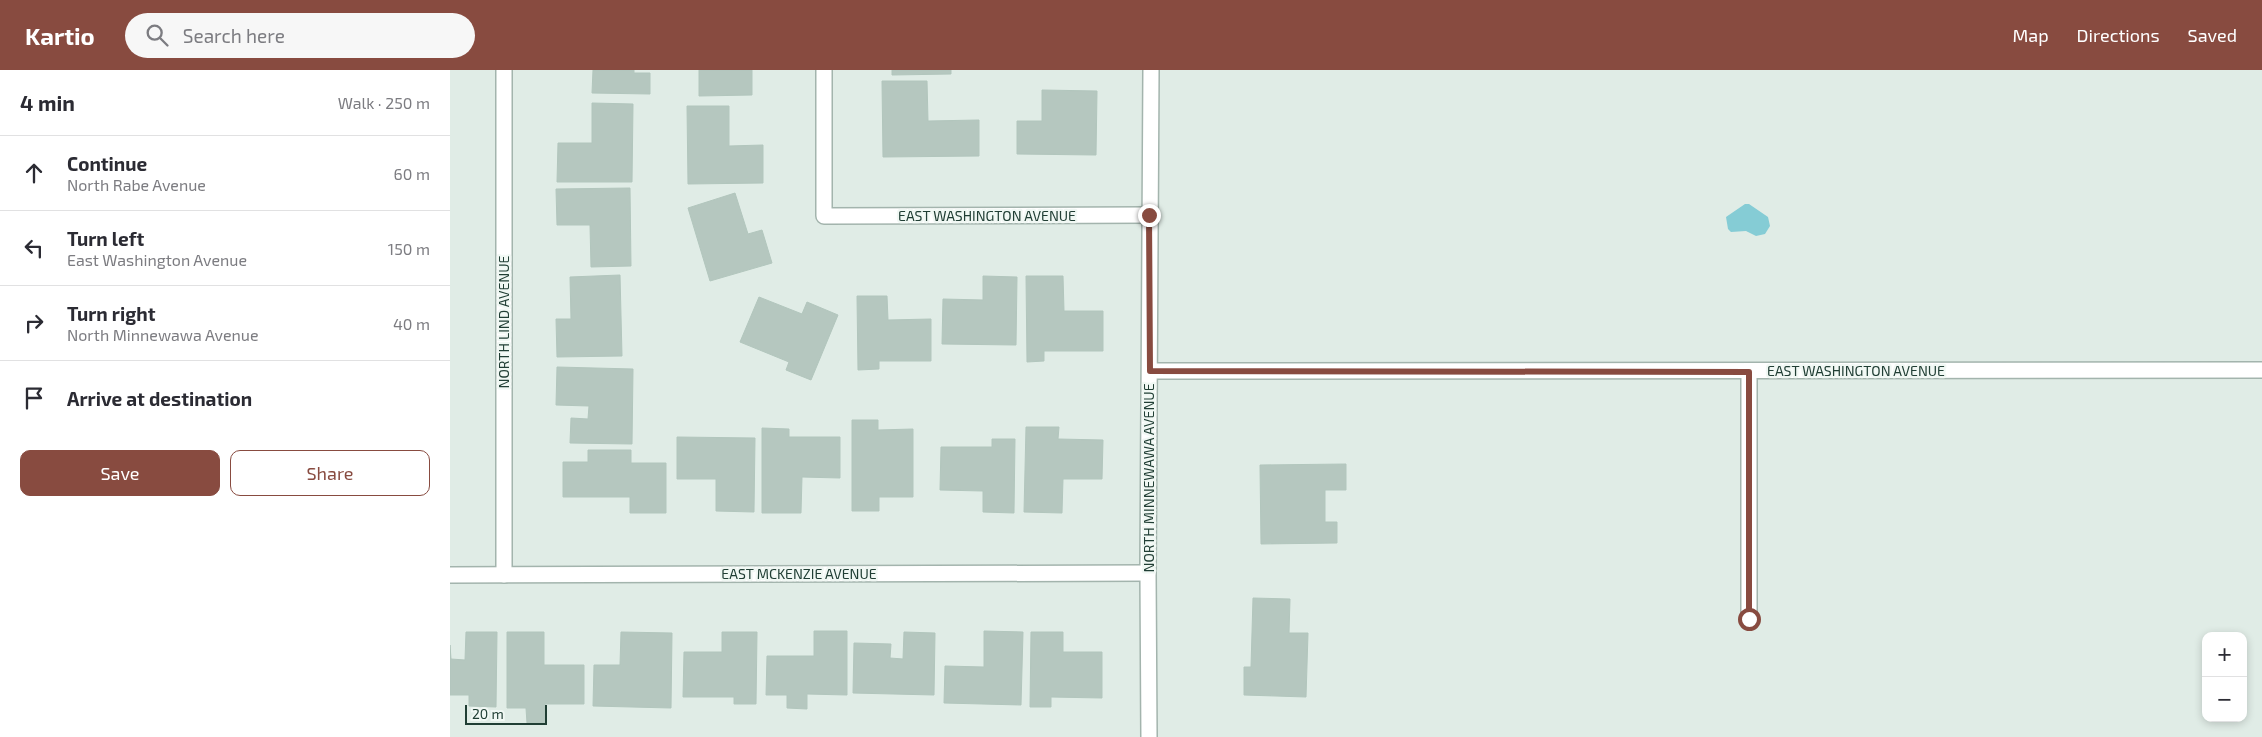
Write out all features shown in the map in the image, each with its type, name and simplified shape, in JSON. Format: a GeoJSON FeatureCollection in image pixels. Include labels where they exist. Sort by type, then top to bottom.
{"type":"FeatureCollection","features":[{"type":"Feature","properties":{"kind":"street","name":"NORTH LIND AVENUE"},"geometry":{"type":"LineString","coordinates":[[504,70],[504,575]]}},
{"type":"Feature","properties":{"kind":"street","name":"EAST WASHINGTON AVENUE"},"geometry":{"type":"LineString","coordinates":[[824,70],[824,216],[1149,215]]}},
{"type":"Feature","properties":{"kind":"street","name":"NORTH MINNEWAWA AVENUE"},"geometry":{"type":"LineString","coordinates":[[1149,737],[1149,215],[1151,70]]}},
{"type":"Feature","properties":{"kind":"street","name":"EAST WASHINGTON AVENUE"},"geometry":{"type":"LineString","coordinates":[[1150,371],[1749,372],[2262,370]]}},
{"type":"Feature","properties":{"kind":"street"},"geometry":{"type":"LineString","coordinates":[[1749,372],[1749,619]]}},
{"type":"Feature","properties":{"kind":"street","name":"EAST MCKENZIE AVENUE"},"geometry":{"type":"LineString","coordinates":[[450,575],[1148,573]]}},
{"type":"Feature","properties":{"kind":"water"},"geometry":{"type":"Polygon","coordinates":[[[1745,204],[1749,204],[1768,217],[1770,226],[1765,234],[1756,236],[1746,231],[1731,232],[1728,229],[1726,217],[1745,204]]]}},
{"type":"Feature","properties":{"kind":"building"},"geometry":{"type":"Polygon","coordinates":[[[593,70],[634,70],[634,73],[650,73],[650,94],[592,93],[593,70]]]}},
{"type":"Feature","properties":{"kind":"building"},"geometry":{"type":"Polygon","coordinates":[[[699,70],[752,70],[752,95],[699,96],[699,70]]]}},
{"type":"Feature","properties":{"kind":"building"},"geometry":{"type":"Polygon","coordinates":[[[892,70],[951,70],[951,74],[892,75],[892,70]]]}},
{"type":"Feature","properties":{"kind":"building"},"geometry":{"type":"Polygon","coordinates":[[[882,81],[927,81],[928,121],[979,120],[979,156],[883,157],[882,81]]]}},
{"type":"Feature","properties":{"kind":"building"},"geometry":{"type":"Polygon","coordinates":[[[1042,90],[1097,91],[1096,155],[1017,154],[1017,121],[1042,121],[1042,90]]]}},
{"type":"Feature","properties":{"kind":"building"},"geometry":{"type":"Polygon","coordinates":[[[592,103],[633,104],[632,182],[557,182],[558,143],[592,143],[592,103]]]}},
{"type":"Feature","properties":{"kind":"building"},"geometry":{"type":"Polygon","coordinates":[[[687,106],[729,106],[729,146],[763,145],[763,183],[688,184],[687,106]]]}},
{"type":"Feature","properties":{"kind":"building"},"geometry":{"type":"Polygon","coordinates":[[[630,188],[631,266],[591,267],[590,225],[557,225],[556,189],[630,188]]]}},
{"type":"Feature","properties":{"kind":"building"},"geometry":{"type":"Polygon","coordinates":[[[735,193],[748,234],[762,230],[772,263],[710,281],[688,208],[735,193]]]}},
{"type":"Feature","properties":{"kind":"building"},"geometry":{"type":"Polygon","coordinates":[[[620,275],[622,356],[557,357],[556,319],[571,319],[570,277],[620,275]]]}},
{"type":"Feature","properties":{"kind":"building"},"geometry":{"type":"Polygon","coordinates":[[[983,276],[1017,277],[1016,345],[942,344],[943,299],[983,300],[983,276]]]}},
{"type":"Feature","properties":{"kind":"building"},"geometry":{"type":"Polygon","coordinates":[[[1026,276],[1063,276],[1064,311],[1103,311],[1103,351],[1044,351],[1044,361],[1027,362],[1026,276]]]}},
{"type":"Feature","properties":{"kind":"building"},"geometry":{"type":"Polygon","coordinates":[[[857,296],[887,296],[888,320],[931,319],[931,361],[879,361],[879,369],[858,370],[857,296]]]}},
{"type":"Feature","properties":{"kind":"building"},"geometry":{"type":"Polygon","coordinates":[[[759,297],[802,314],[807,302],[838,315],[811,380],[786,370],[789,362],[740,342],[759,297]]]}},
{"type":"Feature","properties":{"kind":"building"},"geometry":{"type":"Polygon","coordinates":[[[557,367],[633,369],[632,444],[570,443],[571,418],[588,419],[589,406],[556,405],[557,367]]]}},
{"type":"Feature","properties":{"kind":"building"},"geometry":{"type":"Polygon","coordinates":[[[852,420],[878,420],[878,430],[913,429],[913,497],[879,497],[879,511],[852,511],[852,420]]]}},
{"type":"Feature","properties":{"kind":"building"},"geometry":{"type":"Polygon","coordinates":[[[1026,427],[1059,427],[1058,439],[1103,440],[1102,479],[1063,479],[1062,513],[1024,512],[1026,427]]]}},
{"type":"Feature","properties":{"kind":"building"},"geometry":{"type":"Polygon","coordinates":[[[762,428],[789,429],[789,437],[840,437],[840,478],[802,477],[801,513],[762,513],[762,428]]]}},
{"type":"Feature","properties":{"kind":"building"},"geometry":{"type":"Polygon","coordinates":[[[677,437],[755,438],[754,512],[716,511],[716,479],[677,479],[677,437]]]}},
{"type":"Feature","properties":{"kind":"building"},"geometry":{"type":"Polygon","coordinates":[[[992,439],[1015,439],[1014,513],[983,512],[983,491],[940,490],[941,447],[992,447],[992,439]]]}},
{"type":"Feature","properties":{"kind":"building"},"geometry":{"type":"Polygon","coordinates":[[[588,450],[631,450],[631,463],[666,463],[666,513],[630,513],[630,497],[563,497],[563,462],[588,462],[588,450]]]}},
{"type":"Feature","properties":{"kind":"building"},"geometry":{"type":"Polygon","coordinates":[[[1346,464],[1346,490],[1325,490],[1325,522],[1337,522],[1337,543],[1261,544],[1260,465],[1346,464]]]}},
{"type":"Feature","properties":{"kind":"building"},"geometry":{"type":"Polygon","coordinates":[[[1253,598],[1290,599],[1289,633],[1308,633],[1306,697],[1244,695],[1244,667],[1251,667],[1253,598]]]}},
{"type":"Feature","properties":{"kind":"building"},"geometry":{"type":"Polygon","coordinates":[[[814,631],[847,631],[847,695],[807,694],[807,709],[787,708],[787,695],[766,695],[767,656],[814,656],[814,631]]]}},
{"type":"Feature","properties":{"kind":"building"},"geometry":{"type":"Polygon","coordinates":[[[984,631],[1023,632],[1021,705],[944,703],[945,666],[984,667],[984,631]]]}},
{"type":"Feature","properties":{"kind":"building"},"geometry":{"type":"Polygon","coordinates":[[[466,632],[497,632],[496,707],[469,706],[469,695],[450,695],[450,645],[451,659],[465,660],[466,632]]]}},
{"type":"Feature","properties":{"kind":"building"},"geometry":{"type":"Polygon","coordinates":[[[507,632],[544,632],[544,665],[584,665],[584,704],[545,704],[545,723],[527,723],[526,708],[507,708],[507,632]]]}},
{"type":"Feature","properties":{"kind":"building"},"geometry":{"type":"Polygon","coordinates":[[[621,632],[672,633],[671,708],[593,706],[594,665],[620,665],[621,632]]]}},
{"type":"Feature","properties":{"kind":"building"},"geometry":{"type":"Polygon","coordinates":[[[722,632],[757,632],[756,704],[734,704],[734,697],[683,697],[684,652],[722,652],[722,632]]]}},
{"type":"Feature","properties":{"kind":"building"},"geometry":{"type":"Polygon","coordinates":[[[904,632],[935,633],[934,695],[853,693],[854,643],[891,644],[890,658],[903,659],[904,632]]]}},
{"type":"Feature","properties":{"kind":"building"},"geometry":{"type":"Polygon","coordinates":[[[1031,632],[1063,632],[1063,652],[1102,652],[1102,698],[1051,697],[1051,707],[1030,707],[1031,632]]]}},
{"type":"Feature","properties":{"kind":"route"},"geometry":{"type":"LineString","coordinates":[[1149,215],[1150,371],[1749,372],[1749,619]]}}]}
